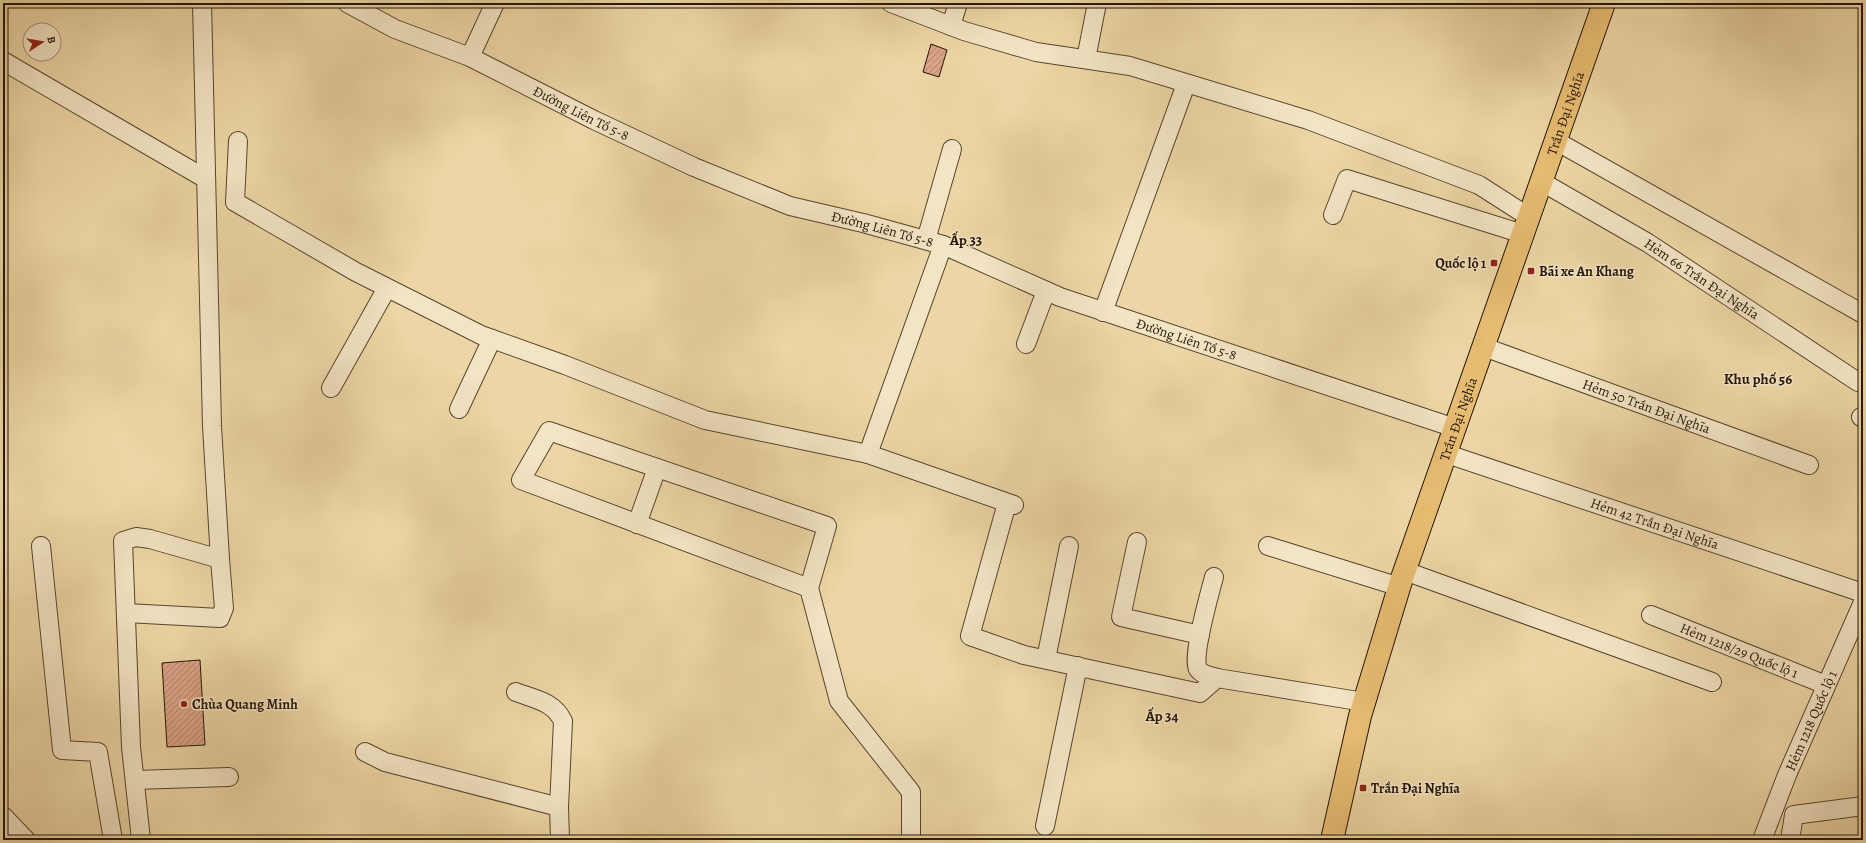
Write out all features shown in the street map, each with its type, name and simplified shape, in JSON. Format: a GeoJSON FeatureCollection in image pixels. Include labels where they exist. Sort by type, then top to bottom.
{"type":"FeatureCollection","features":[{"type":"Feature","properties":{"kind":"main road","name":"Trần Đại Nghĩa"},"geometry":{"type":"LineString","coordinates":[[1332,840],[1364,702],[1402,579],[1604,3]]}},
{"type":"Feature","properties":{"kind":"street"},"geometry":{"type":"LineString","coordinates":[[126,613],[220,618],[224,608],[212,426],[202,3]]}},
{"type":"Feature","properties":{"kind":"street","name":"Đường Liên Tổ 5-8"},"geometry":{"type":"LineString","coordinates":[[347,3],[395,29],[470,57],[594,120],[673,156],[790,206],[863,223],[943,245],[1046,291],[1103,312],[1455,428]]}},
{"type":"Feature","properties":{"kind":"street"},"geometry":{"type":"LineString","coordinates":[[470,57],[495,3]]}},
{"type":"Feature","properties":{"kind":"street"},"geometry":{"type":"LineString","coordinates":[[891,3],[951,26],[1036,52],[1130,66],[1308,120],[1479,186],[1526,226]]}},
{"type":"Feature","properties":{"kind":"street"},"geometry":{"type":"LineString","coordinates":[[951,26],[958,3]]}},
{"type":"Feature","properties":{"kind":"street"},"geometry":{"type":"LineString","coordinates":[[1086,59],[1097,3]]}},
{"type":"Feature","properties":{"kind":"street"},"geometry":{"type":"LineString","coordinates":[[3,61],[206,186],[356,272],[492,339],[565,365],[705,420],[868,454],[1011,504],[970,636],[1024,655],[1200,693],[1217,678]]}},
{"type":"Feature","properties":{"kind":"street"},"geometry":{"type":"LineString","coordinates":[[1103,312],[1186,84]]}},
{"type":"Feature","properties":{"kind":"street"},"geometry":{"type":"LineString","coordinates":[[235,202],[238,141]]}},
{"type":"Feature","properties":{"kind":"street"},"geometry":{"type":"LineString","coordinates":[[1556,141],[1863,314]]}},
{"type":"Feature","properties":{"kind":"street"},"geometry":{"type":"LineString","coordinates":[[926,240],[952,149]]}},
{"type":"Feature","properties":{"kind":"street"},"geometry":{"type":"LineString","coordinates":[[1333,216],[1347,179],[1526,226]]}},
{"type":"Feature","properties":{"kind":"street","name":"Hẻm 66 Trần Đại Nghĩa"},"geometry":{"type":"LineString","coordinates":[[1542,182],[1648,243],[1858,382]]}},
{"type":"Feature","properties":{"kind":"street"},"geometry":{"type":"LineString","coordinates":[[868,454],[943,245]]}},
{"type":"Feature","properties":{"kind":"street"},"geometry":{"type":"LineString","coordinates":[[331,388],[386,288]]}},
{"type":"Feature","properties":{"kind":"street"},"geometry":{"type":"LineString","coordinates":[[1026,344],[1046,291]]}},
{"type":"Feature","properties":{"kind":"street"},"geometry":{"type":"LineString","coordinates":[[459,409],[492,339]]}},
{"type":"Feature","properties":{"kind":"street","name":"Hẻm 50 Trần Đại Nghĩa"},"geometry":{"type":"LineString","coordinates":[[1484,347],[1809,465]]}},
{"type":"Feature","properties":{"kind":"street"},"geometry":{"type":"LineString","coordinates":[[809,588],[521,480],[549,431],[827,526],[809,588],[840,701],[911,792],[911,840]]}},
{"type":"Feature","properties":{"kind":"street","name":"Hẻm 42 Trần Đại Nghĩa"},"geometry":{"type":"LineString","coordinates":[[1447,454],[1863,593]]}},
{"type":"Feature","properties":{"kind":"street"},"geometry":{"type":"LineString","coordinates":[[637,524],[657,468]]}},
{"type":"Feature","properties":{"kind":"street"},"geometry":{"type":"LineString","coordinates":[[141,840],[131,747],[123,541],[136,537],[150,539],[220,559]]}},
{"type":"Feature","properties":{"kind":"street"},"geometry":{"type":"LineString","coordinates":[[1137,542],[1121,617],[1200,636]]}},
{"type":"Feature","properties":{"kind":"street"},"geometry":{"type":"LineString","coordinates":[[41,546],[62,750],[98,752],[113,840]]}},
{"type":"Feature","properties":{"kind":"street"},"geometry":{"type":"LineString","coordinates":[[1046,659],[1069,546]]}},
{"type":"Feature","properties":{"kind":"street"},"geometry":{"type":"LineString","coordinates":[[1268,546],[1402,579],[1712,682]]}},
{"type":"Feature","properties":{"kind":"street"},"geometry":{"type":"LineString","coordinates":[[1214,577],[1200,636],[1196,667],[1202,673],[1217,678],[1364,702]]}},
{"type":"Feature","properties":{"kind":"street","name":"Hẻm 1218 Quốc lộ 1"},"geometry":{"type":"LineString","coordinates":[[1762,840],[1787,775],[1863,602]]}},
{"type":"Feature","properties":{"kind":"street","name":"Hẻm 1218/29 Quốc lộ 1"},"geometry":{"type":"LineString","coordinates":[[1651,615],[1826,685]]}},
{"type":"Feature","properties":{"kind":"street"},"geometry":{"type":"LineString","coordinates":[[1045,826],[1078,666]]}},
{"type":"Feature","properties":{"kind":"street"},"geometry":{"type":"LineString","coordinates":[[516,692],[551,705],[558,712],[563,721],[559,807],[560,840]]}},
{"type":"Feature","properties":{"kind":"street"},"geometry":{"type":"LineString","coordinates":[[364,752],[384,762],[559,807]]}},
{"type":"Feature","properties":{"kind":"street"},"geometry":{"type":"LineString","coordinates":[[135,780],[230,777]]}},
{"type":"Feature","properties":{"kind":"street"},"geometry":{"type":"LineString","coordinates":[[1790,840],[1794,815],[1863,806]]}},
{"type":"Feature","properties":{"kind":"street"},"geometry":{"type":"LineString","coordinates":[[3,816],[26,840]]}},
{"type":"Feature","properties":{"kind":"building"},"geometry":{"type":"Polygon","coordinates":[[[931,44],[947,50],[939,77],[923,72],[931,44]]]}},
{"type":"Feature","properties":{"kind":"building","name":"Chùa Quang Minh"},"geometry":{"type":"Polygon","coordinates":[[[200,660],[205,745],[167,747],[162,663],[200,660]]]}},
{"type":"Feature","properties":{"kind":"place","name":"Quốc lộ 1"},"geometry":{"type":"Point","coordinates":[1494,263]}},
{"type":"Feature","properties":{"kind":"place","name":"Bãi xe An Khang"},"geometry":{"type":"Point","coordinates":[1531,271]}},
{"type":"Feature","properties":{"kind":"place","name":"Chùa Quang Minh"},"geometry":{"type":"Point","coordinates":[184,704]}},
{"type":"Feature","properties":{"kind":"place","name":"Trần Đại Nghĩa"},"geometry":{"type":"Point","coordinates":[1363,788]}},
{"type":"Feature","properties":{"kind":"district","name":"Ấp 33"},"geometry":{"type":"Point","coordinates":[966,240]}},
{"type":"Feature","properties":{"kind":"district","name":"Khu phố 56"},"geometry":{"type":"Point","coordinates":[1758,379]}},
{"type":"Feature","properties":{"kind":"district","name":"Ấp 34"},"geometry":{"type":"Point","coordinates":[1162,716]}}]}
